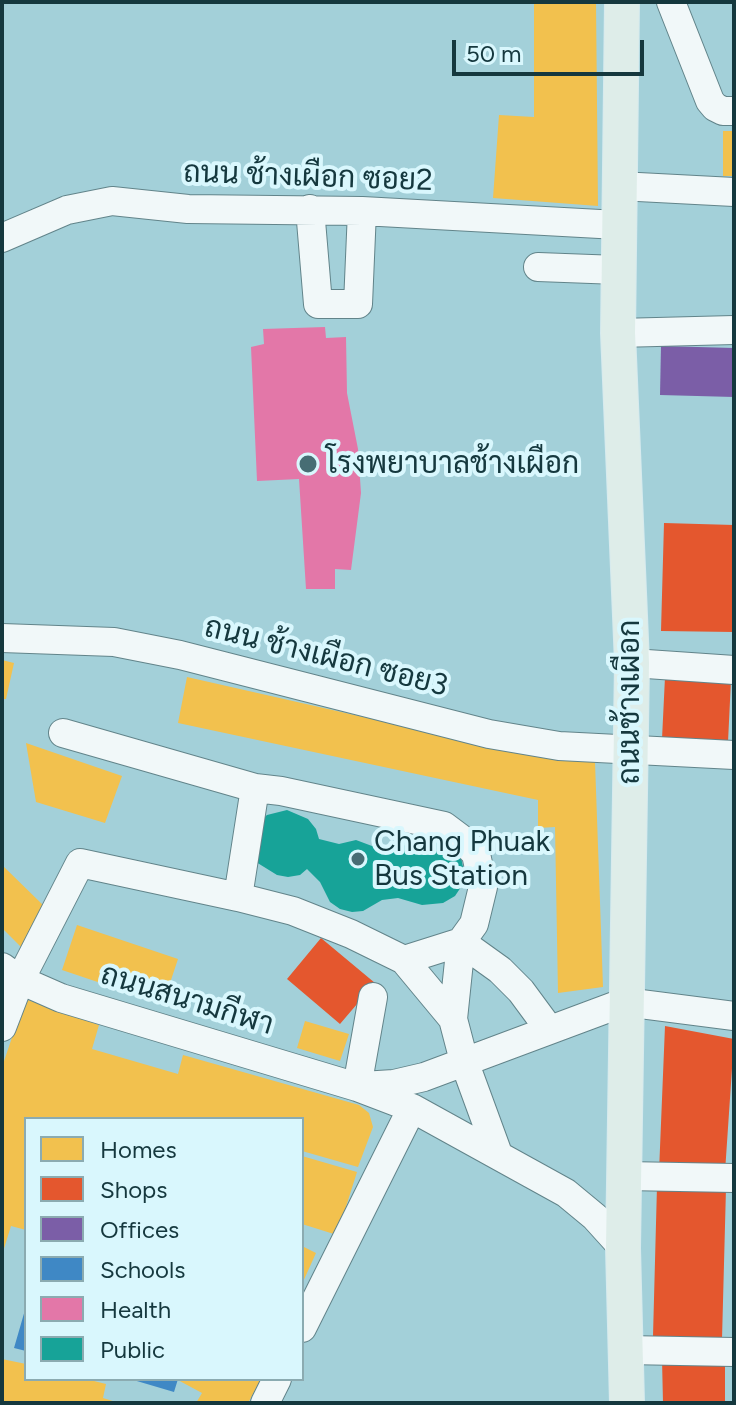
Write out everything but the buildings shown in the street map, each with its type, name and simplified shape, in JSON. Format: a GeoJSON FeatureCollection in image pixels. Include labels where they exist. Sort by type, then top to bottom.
{"type":"FeatureCollection","features":[{"type":"Feature","properties":{"kind":"main road","name":"ถนนช้างเผือก"},"geometry":{"type":"LineString","coordinates":[[622,2],[618,333],[632,663],[623,1248],[627,1403]]}},
{"type":"Feature","properties":{"kind":"street"},"geometry":{"type":"LineString","coordinates":[[671,2],[710,101],[723,111],[734,111]]}},
{"type":"Feature","properties":{"kind":"street"},"geometry":{"type":"LineString","coordinates":[[619,186],[734,192]]}},
{"type":"Feature","properties":{"kind":"street","name":"ถนน ช้างเผือก ซอย2"},"geometry":{"type":"LineString","coordinates":[[2,238],[67,210],[112,201],[188,209],[310,209],[618,225]]}},
{"type":"Feature","properties":{"kind":"street"},"geometry":{"type":"LineString","coordinates":[[310,209],[318,304],[358,304],[362,211]]}},
{"type":"Feature","properties":{"kind":"street"},"geometry":{"type":"LineString","coordinates":[[538,267],[618,270]]}},
{"type":"Feature","properties":{"kind":"street"},"geometry":{"type":"LineString","coordinates":[[618,333],[734,330]]}},
{"type":"Feature","properties":{"kind":"street","name":"ถนน ช้างเผือก ซอย3"},"geometry":{"type":"LineString","coordinates":[[2,638],[114,642],[196,659],[489,734],[559,746],[734,755]]}},
{"type":"Feature","properties":{"kind":"street"},"geometry":{"type":"LineString","coordinates":[[632,663],[734,670]]}},
{"type":"Feature","properties":{"kind":"street"},"geometry":{"type":"LineString","coordinates":[[63,733],[255,788],[444,826],[464,841],[476,854],[483,887],[474,924],[461,942],[453,1019],[464,1061],[498,1154]]}},
{"type":"Feature","properties":{"kind":"street"},"geometry":{"type":"LineString","coordinates":[[238,897],[255,788]]}},
{"type":"Feature","properties":{"kind":"street"},"geometry":{"type":"LineString","coordinates":[[2,1027],[11,974],[80,863],[293,911],[351,934],[404,960],[453,1019]]}},
{"type":"Feature","properties":{"kind":"street"},"geometry":{"type":"LineString","coordinates":[[404,960],[461,942]]}},
{"type":"Feature","properties":{"kind":"street"},"geometry":{"type":"LineString","coordinates":[[461,942],[511,980],[549,1029]]}},
{"type":"Feature","properties":{"kind":"street","name":"ถนนสนามกีฬา"},"geometry":{"type":"LineString","coordinates":[[11,974],[61,998],[357,1087],[412,1108],[566,1193],[595,1217],[623,1248]]}},
{"type":"Feature","properties":{"kind":"street"},"geometry":{"type":"LineString","coordinates":[[357,1087],[373,997]]}},
{"type":"Feature","properties":{"kind":"street"},"geometry":{"type":"LineString","coordinates":[[625,1002],[734,1016]]}},
{"type":"Feature","properties":{"kind":"street","name":"ถนนสนามกีฬา"},"geometry":{"type":"LineString","coordinates":[[357,1087],[394,1084],[424,1077],[625,1002]]}},
{"type":"Feature","properties":{"kind":"street"},"geometry":{"type":"LineString","coordinates":[[304,1324],[412,1108]]}},
{"type":"Feature","properties":{"kind":"street"},"geometry":{"type":"LineString","coordinates":[[625,1176],[734,1178]]}},
{"type":"Feature","properties":{"kind":"street"},"geometry":{"type":"LineString","coordinates":[[626,1350],[734,1352]]}},
{"type":"Feature","properties":{"kind":"street"},"geometry":{"type":"LineString","coordinates":[[265,1403],[276,1381]]}},
{"type":"Feature","properties":{"kind":"place","name":"โรงพยาบาลช้างเผือก"},"geometry":{"type":"Point","coordinates":[308,464]}},
{"type":"Feature","properties":{"kind":"place","name":"Chang Phuak Bus Station"},"geometry":{"type":"Point","coordinates":[358,859]}}]}
